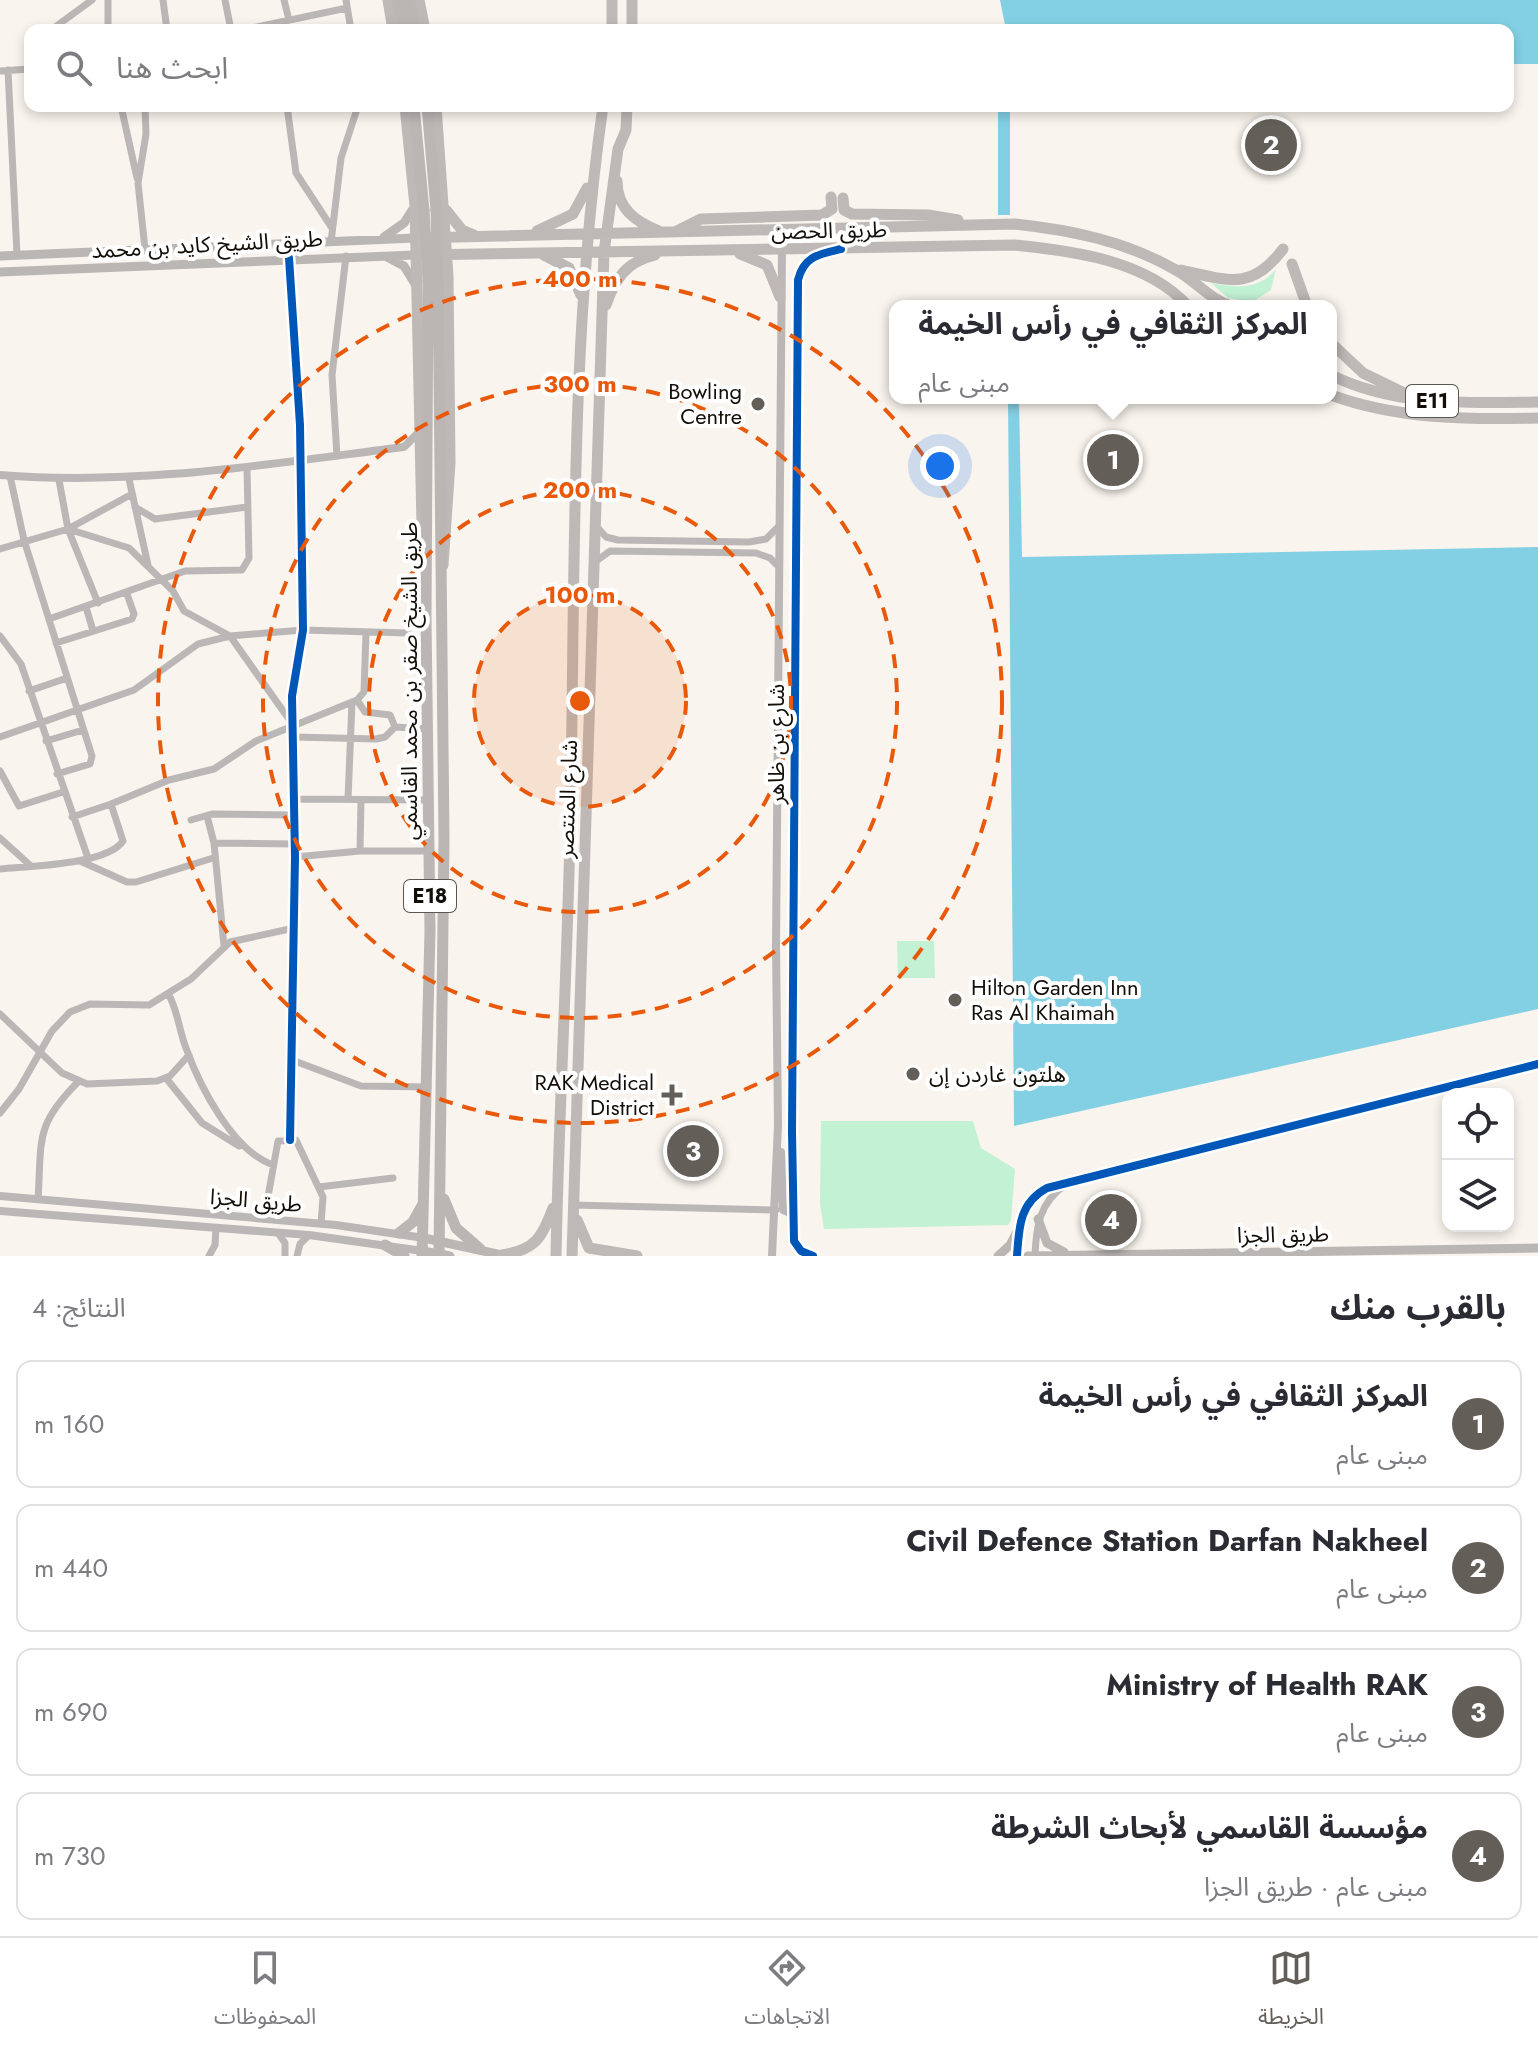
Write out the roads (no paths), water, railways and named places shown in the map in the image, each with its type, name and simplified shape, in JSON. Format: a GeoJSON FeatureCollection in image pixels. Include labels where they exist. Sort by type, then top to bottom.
{"type":"FeatureCollection","features":[{"type":"Feature","properties":{"kind":"highway"},"geometry":{"type":"LineString","coordinates":[[398,0],[403,24]]}},
{"type":"Feature","properties":{"kind":"highway"},"geometry":{"type":"LineString","coordinates":[[409,0],[414,24]]}},
{"type":"Feature","properties":{"kind":"highway","name":"طريق الشيخ صقر بن محمد القاسمي"},"geometry":{"type":"LineString","coordinates":[[415,112],[430,209]]}},
{"type":"Feature","properties":{"kind":"highway","name":"طريق الشيخ صقر بن محمد القاسمي"},"geometry":{"type":"LineString","coordinates":[[427,112],[443,567],[440,1240],[443,1255]]}},
{"type":"Feature","properties":{"kind":"highway","name":"طريق الشيخ صقر بن محمد القاسمي"},"geometry":{"type":"LineString","coordinates":[[423,1253],[430,851],[426,566],[433,281]]}},
{"type":"Feature","properties":{"kind":"highway"},"geometry":{"type":"LineString","coordinates":[[442,1193],[456,1228],[480,1249]]}},
{"type":"Feature","properties":{"kind":"highway"},"geometry":{"type":"LineString","coordinates":[[399,1233],[417,1217],[425,1200]]}},
{"type":"Feature","properties":{"kind":"highway"},"geometry":{"type":"LineString","coordinates":[[385,1245],[404,1256]]}},
{"type":"Feature","properties":{"kind":"main road"},"geometry":{"type":"LineString","coordinates":[[388,0],[392,24]]}},
{"type":"Feature","properties":{"kind":"main road"},"geometry":{"type":"LineString","coordinates":[[419,0],[424,24]]}},
{"type":"Feature","properties":{"kind":"main road"},"geometry":{"type":"LineString","coordinates":[[612,0],[612,24]]}},
{"type":"Feature","properties":{"kind":"main road"},"geometry":{"type":"LineString","coordinates":[[632,0],[632,24]]}},
{"type":"Feature","properties":{"kind":"main road"},"geometry":{"type":"LineString","coordinates":[[406,112],[430,209],[446,237],[447,254],[433,281],[418,433],[426,566]]}},
{"type":"Feature","properties":{"kind":"main road"},"geometry":{"type":"LineString","coordinates":[[433,281],[415,255],[415,238],[430,209],[436,112]]}},
{"type":"Feature","properties":{"kind":"main road"},"geometry":{"type":"LineString","coordinates":[[556,1256],[564,1077],[573,613],[586,252],[602,112]]}},
{"type":"Feature","properties":{"kind":"main road","name":"شارع المنتصر"},"geometry":{"type":"LineString","coordinates":[[572,1256],[604,252],[618,149],[626,130],[627,112]]}},
{"type":"Feature","properties":{"kind":"main road"},"geometry":{"type":"LineString","coordinates":[[527,235],[573,214],[584,198],[597,148]]}},
{"type":"Feature","properties":{"kind":"main road"},"geometry":{"type":"LineString","coordinates":[[618,149],[617,189],[623,206],[639,222],[668,233],[701,219],[827,214],[837,198],[848,213],[938,216],[974,224]]}},
{"type":"Feature","properties":{"kind":"main road"},"geometry":{"type":"LineString","coordinates":[[430,209],[478,237]]}},
{"type":"Feature","properties":{"kind":"main road"},"geometry":{"type":"LineString","coordinates":[[380,239],[430,209]]}},
{"type":"Feature","properties":{"kind":"main road","name":"طريق الحصن"},"geometry":{"type":"LineString","coordinates":[[415,238],[1015,224],[1078,233],[1131,249],[1177,270],[1222,300]]}},
{"type":"Feature","properties":{"kind":"main road"},"geometry":{"type":"LineString","coordinates":[[782,250],[789,237],[861,235],[899,226]]}},
{"type":"Feature","properties":{"kind":"main road","name":"طريق الشيخ كايد بن محمد"},"geometry":{"type":"LineString","coordinates":[[0,256],[415,238]]}},
{"type":"Feature","properties":{"kind":"main road","name":"طريق الحصن"},"geometry":{"type":"LineString","coordinates":[[415,255],[1015,245],[1118,264],[1151,279],[1180,300]]}},
{"type":"Feature","properties":{"kind":"main road"},"geometry":{"type":"LineString","coordinates":[[1177,270],[1238,281],[1264,272],[1283,249]]}},
{"type":"Feature","properties":{"kind":"main road"},"geometry":{"type":"LineString","coordinates":[[602,317],[613,285],[626,268],[647,257],[674,251]]}},
{"type":"Feature","properties":{"kind":"main road"},"geometry":{"type":"LineString","coordinates":[[720,251],[752,257],[767,265],[780,297]]}},
{"type":"Feature","properties":{"kind":"main road"},"geometry":{"type":"LineString","coordinates":[[540,253],[569,268],[584,304]]}},
{"type":"Feature","properties":{"kind":"main road"},"geometry":{"type":"LineString","coordinates":[[433,281],[471,254]]}},
{"type":"Feature","properties":{"kind":"main road","name":"طريق الشيخ كايد بن محمد"},"geometry":{"type":"LineString","coordinates":[[0,272],[415,255]]}},
{"type":"Feature","properties":{"kind":"main road"},"geometry":{"type":"LineString","coordinates":[[384,256],[433,281]]}},
{"type":"Feature","properties":{"kind":"main road"},"geometry":{"type":"LineString","coordinates":[[1292,264],[1305,300]]}},
{"type":"Feature","properties":{"kind":"main road"},"geometry":{"type":"LineString","coordinates":[[1337,349],[1363,373],[1386,386],[1435,401]]}},
{"type":"Feature","properties":{"kind":"main road","name":"E11"},"geometry":{"type":"LineString","coordinates":[[1337,377],[1378,393],[1435,401],[1538,402]]}},
{"type":"Feature","properties":{"kind":"main road","name":"E11"},"geometry":{"type":"LineString","coordinates":[[1337,397],[1369,407],[1406,413],[1538,418]]}},
{"type":"Feature","properties":{"kind":"main road"},"geometry":{"type":"LineString","coordinates":[[504,1256],[525,1251],[538,1242],[557,1200]]}},
{"type":"Feature","properties":{"kind":"main road"},"geometry":{"type":"LineString","coordinates":[[573,1205],[580,1234],[589,1248],[637,1256]]}},
{"type":"Feature","properties":{"kind":"main road"},"geometry":{"type":"LineString","coordinates":[[1038,1219],[1047,1243],[1071,1255]]}},
{"type":"Feature","properties":{"kind":"main road"},"geometry":{"type":"LineString","coordinates":[[998,1256],[1010,1245],[1019,1228]]}},
{"type":"Feature","properties":{"kind":"main road","name":"طريق الجزا"},"geometry":{"type":"LineString","coordinates":[[424,1238],[504,1256]]}},
{"type":"Feature","properties":{"kind":"main road","name":"طريق الجزا"},"geometry":{"type":"LineString","coordinates":[[1028,1256],[1538,1248]]}},
{"type":"Feature","properties":{"kind":"main road","name":"طريق الجزا"},"geometry":{"type":"LineString","coordinates":[[423,1253],[443,1255]]}},
{"type":"Feature","properties":{"kind":"street"},"geometry":{"type":"LineString","coordinates":[[59,24],[92,0]]}},
{"type":"Feature","properties":{"kind":"street"},"geometry":{"type":"LineString","coordinates":[[108,0],[108,24]]}},
{"type":"Feature","properties":{"kind":"street"},"geometry":{"type":"LineString","coordinates":[[163,0],[166,24]]}},
{"type":"Feature","properties":{"kind":"street"},"geometry":{"type":"LineString","coordinates":[[225,0],[230,24]]}},
{"type":"Feature","properties":{"kind":"street"},"geometry":{"type":"LineString","coordinates":[[284,0],[289,20]]}},
{"type":"Feature","properties":{"kind":"street"},"geometry":{"type":"LineString","coordinates":[[280,24],[347,4],[350,24]]}},
{"type":"Feature","properties":{"kind":"street"},"geometry":{"type":"LineString","coordinates":[[17,255],[4,70],[24,69]]}},
{"type":"Feature","properties":{"kind":"street"},"geometry":{"type":"LineString","coordinates":[[122,112],[138,183],[145,249]]}},
{"type":"Feature","properties":{"kind":"street"},"geometry":{"type":"LineString","coordinates":[[138,183],[146,134],[145,112]]}},
{"type":"Feature","properties":{"kind":"street"},"geometry":{"type":"LineString","coordinates":[[288,112],[296,173],[332,229]]}},
{"type":"Feature","properties":{"kind":"street"},"geometry":{"type":"LineString","coordinates":[[331,242],[341,158],[356,112]]}},
{"type":"Feature","properties":{"kind":"street","name":"شارع بن ظاهر"},"geometry":{"type":"LineString","coordinates":[[813,1256],[797,1247],[793,1214],[798,280],[801,268],[811,256],[841,249]]}},
{"type":"Feature","properties":{"kind":"street","name":"شارع بن ظاهر"},"geometry":{"type":"LineString","coordinates":[[772,1256],[778,1144],[782,250]]}},
{"type":"Feature","properties":{"kind":"street"},"geometry":{"type":"LineString","coordinates":[[337,456],[332,375],[346,256]]}},
{"type":"Feature","properties":{"kind":"street"},"geometry":{"type":"LineString","coordinates":[[289,258],[300,460],[303,630],[292,696],[295,857],[290,1140]]}},
{"type":"Feature","properties":{"kind":"street"},"geometry":{"type":"LineString","coordinates":[[779,435],[784,426],[791,427],[795,463]]}},
{"type":"Feature","properties":{"kind":"street"},"geometry":{"type":"LineString","coordinates":[[57,774],[91,762],[5,476],[59,480],[129,479],[247,468],[404,447],[418,433]]}},
{"type":"Feature","properties":{"kind":"street"},"geometry":{"type":"LineString","coordinates":[[404,447],[419,457]]}},
{"type":"Feature","properties":{"kind":"street"},"geometry":{"type":"LineString","coordinates":[[49,619],[127,594],[162,578],[198,569],[242,570],[249,561],[247,468]]}},
{"type":"Feature","properties":{"kind":"street"},"geometry":{"type":"LineString","coordinates":[[129,479],[149,567]]}},
{"type":"Feature","properties":{"kind":"street"},"geometry":{"type":"LineString","coordinates":[[59,480],[68,529],[98,603]]}},
{"type":"Feature","properties":{"kind":"street"},"geometry":{"type":"LineString","coordinates":[[0,549],[68,529],[132,494]]}},
{"type":"Feature","properties":{"kind":"street"},"geometry":{"type":"LineString","coordinates":[[135,507],[155,519],[247,507]]}},
{"type":"Feature","properties":{"kind":"street"},"geometry":{"type":"LineString","coordinates":[[142,535],[155,519]]}},
{"type":"Feature","properties":{"kind":"street"},"geometry":{"type":"LineString","coordinates":[[595,520],[599,532],[618,540],[760,541],[779,526]]}},
{"type":"Feature","properties":{"kind":"street"},"geometry":{"type":"LineString","coordinates":[[68,529],[121,543],[162,578],[184,611],[230,636],[292,724]]}},
{"type":"Feature","properties":{"kind":"street"},"geometry":{"type":"LineString","coordinates":[[615,551],[618,540]]}},
{"type":"Feature","properties":{"kind":"street"},"geometry":{"type":"LineString","coordinates":[[756,553],[762,548],[760,541]]}},
{"type":"Feature","properties":{"kind":"street"},"geometry":{"type":"LineString","coordinates":[[593,564],[601,555],[615,551],[756,553],[770,558],[779,567]]}},
{"type":"Feature","properties":{"kind":"street"},"geometry":{"type":"LineString","coordinates":[[56,643],[134,618],[127,594]]}},
{"type":"Feature","properties":{"kind":"street"},"geometry":{"type":"LineString","coordinates":[[86,607],[93,631]]}},
{"type":"Feature","properties":{"kind":"street"},"geometry":{"type":"LineString","coordinates":[[408,633],[426,618]]}},
{"type":"Feature","properties":{"kind":"street"},"geometry":{"type":"LineString","coordinates":[[0,737],[149,683],[198,644],[230,636],[303,630],[408,633],[426,648]]}},
{"type":"Feature","properties":{"kind":"street"},"geometry":{"type":"LineString","coordinates":[[72,817],[169,780],[214,769],[256,741],[355,701],[364,692],[366,632]]}},
{"type":"Feature","properties":{"kind":"street"},"geometry":{"type":"LineString","coordinates":[[0,636],[21,664],[84,860]]}},
{"type":"Feature","properties":{"kind":"street"},"geometry":{"type":"LineString","coordinates":[[29,691],[67,678]]}},
{"type":"Feature","properties":{"kind":"street"},"geometry":{"type":"LineString","coordinates":[[355,701],[365,712],[390,715],[395,727]]}},
{"type":"Feature","properties":{"kind":"street"},"geometry":{"type":"LineString","coordinates":[[348,799],[355,701]]}},
{"type":"Feature","properties":{"kind":"street"},"geometry":{"type":"LineString","coordinates":[[293,737],[385,737],[395,727],[428,729]]}},
{"type":"Feature","properties":{"kind":"street"},"geometry":{"type":"LineString","coordinates":[[46,741],[83,730]]}},
{"type":"Feature","properties":{"kind":"street"},"geometry":{"type":"LineString","coordinates":[[0,771],[19,806],[63,792]]}},
{"type":"Feature","properties":{"kind":"street"},"geometry":{"type":"LineString","coordinates":[[294,799],[430,800]]}},
{"type":"Feature","properties":{"kind":"street"},"geometry":{"type":"LineString","coordinates":[[360,851],[361,800]]}},
{"type":"Feature","properties":{"kind":"street"},"geometry":{"type":"LineString","coordinates":[[0,869],[84,860],[122,845],[111,804]]}},
{"type":"Feature","properties":{"kind":"street"},"geometry":{"type":"LineString","coordinates":[[191,820],[207,816],[294,815]]}},
{"type":"Feature","properties":{"kind":"street"},"geometry":{"type":"LineString","coordinates":[[207,816],[214,843],[213,858],[224,946]]}},
{"type":"Feature","properties":{"kind":"street"},"geometry":{"type":"LineString","coordinates":[[0,838],[31,866]]}},
{"type":"Feature","properties":{"kind":"street"},"geometry":{"type":"LineString","coordinates":[[214,843],[295,844]]}},
{"type":"Feature","properties":{"kind":"street"},"geometry":{"type":"LineString","coordinates":[[295,857],[360,851],[430,851]]}},
{"type":"Feature","properties":{"kind":"street"},"geometry":{"type":"LineString","coordinates":[[84,860],[136,882],[213,858]]}},
{"type":"Feature","properties":{"kind":"street"},"geometry":{"type":"LineString","coordinates":[[777,875],[788,878],[793,920]]}},
{"type":"Feature","properties":{"kind":"street"},"geometry":{"type":"LineString","coordinates":[[0,1113],[19,1089],[60,1020],[82,1006],[149,1005],[169,995],[224,946],[245,936],[294,928]]}},
{"type":"Feature","properties":{"kind":"street"},"geometry":{"type":"LineString","coordinates":[[169,995],[189,1055],[218,1110],[244,1149]]}},
{"type":"Feature","properties":{"kind":"street"},"geometry":{"type":"LineString","coordinates":[[0,1014],[41,1049],[62,1073],[78,1082],[143,1082],[166,1078],[189,1055]]}},
{"type":"Feature","properties":{"kind":"street"},"geometry":{"type":"LineString","coordinates":[[292,1060],[361,1086],[428,1087]]}},
{"type":"Feature","properties":{"kind":"street"},"geometry":{"type":"LineString","coordinates":[[1017,1256],[1023,1212],[1043,1190],[1538,1064]]}},
{"type":"Feature","properties":{"kind":"street"},"geometry":{"type":"LineString","coordinates":[[778,1066],[782,1112],[792,1116]]}},
{"type":"Feature","properties":{"kind":"street"},"geometry":{"type":"LineString","coordinates":[[166,1078],[202,1123],[273,1165]]}},
{"type":"Feature","properties":{"kind":"street"},"geometry":{"type":"LineString","coordinates":[[38,1199],[46,1120],[54,1105],[78,1082]]}},
{"type":"Feature","properties":{"kind":"street"},"geometry":{"type":"LineString","coordinates":[[264,1219],[278,1141],[290,1140],[299,1142],[319,1187],[324,1203],[321,1224]]}},
{"type":"Feature","properties":{"kind":"street"},"geometry":{"type":"LineString","coordinates":[[778,1144],[783,1162],[783,1210],[793,1214]]}},
{"type":"Feature","properties":{"kind":"street"},"geometry":{"type":"LineString","coordinates":[[319,1187],[393,1178]]}},
{"type":"Feature","properties":{"kind":"street"},"geometry":{"type":"LineString","coordinates":[[1035,1256],[1038,1219],[1052,1196],[1078,1179]]}},
{"type":"Feature","properties":{"kind":"street","name":"طريق الجزا"},"geometry":{"type":"LineString","coordinates":[[0,1196],[321,1224],[424,1238]]}},
{"type":"Feature","properties":{"kind":"street"},"geometry":{"type":"LineString","coordinates":[[573,1205],[776,1210]]}},
{"type":"Feature","properties":{"kind":"street","name":"طريق الجزا"},"geometry":{"type":"LineString","coordinates":[[0,1211],[309,1235],[423,1253]]}},
{"type":"Feature","properties":{"kind":"street"},"geometry":{"type":"LineString","coordinates":[[1023,1212],[1038,1219]]}},
{"type":"Feature","properties":{"kind":"street"},"geometry":{"type":"LineString","coordinates":[[209,1256],[215,1245],[216,1228]]}},
{"type":"Feature","properties":{"kind":"street"},"geometry":{"type":"LineString","coordinates":[[278,1233],[285,1243],[285,1256]]}},
{"type":"Feature","properties":{"kind":"street"},"geometry":{"type":"LineString","coordinates":[[297,1256],[309,1235]]}},
{"type":"Feature","properties":{"kind":"water"},"geometry":{"type":"Polygon","coordinates":[[[1000,0],[1538,0],[1538,64],[1514,64],[1514,24],[1005,24],[1000,0]]]}},
{"type":"Feature","properties":{"kind":"water"},"geometry":{"type":"Polygon","coordinates":[[[998,112],[1010,112],[1010,215],[998,215],[998,112]]]}},
{"type":"Feature","properties":{"kind":"water"},"geometry":{"type":"Polygon","coordinates":[[[1008,404],[1019,404],[1022,557],[1538,547],[1538,1009],[1014,1126],[1008,404]]]}},
{"type":"Feature","properties":{"kind":"place","name":"Civil Defence Station Darfan Nakheel"},"geometry":{"type":"Point","coordinates":[1271,145]}},
{"type":"Feature","properties":{"kind":"place","name":"Bowling Centre"},"geometry":{"type":"Point","coordinates":[758,404]}},
{"type":"Feature","properties":{"kind":"place","name":"المركز الثقافي في رأس الخيمة"},"geometry":{"type":"Point","coordinates":[1113,460]}},
{"type":"Feature","properties":{"kind":"place","name":"Hilton Garden Inn Ras Al Khaimah"},"geometry":{"type":"Point","coordinates":[955,1000]}},
{"type":"Feature","properties":{"kind":"place","name":"هلتون غاردن إن"},"geometry":{"type":"Point","coordinates":[913,1074]}},
{"type":"Feature","properties":{"kind":"place","name":"RAK Medical District"},"geometry":{"type":"Point","coordinates":[672,1095]}},
{"type":"Feature","properties":{"kind":"place","name":"Ministry of Health RAK"},"geometry":{"type":"Point","coordinates":[693,1151]}},
{"type":"Feature","properties":{"kind":"place","name":"مؤسسة القاسمي لأبحاث الشرطة"},"geometry":{"type":"Point","coordinates":[1111,1220]}}]}
